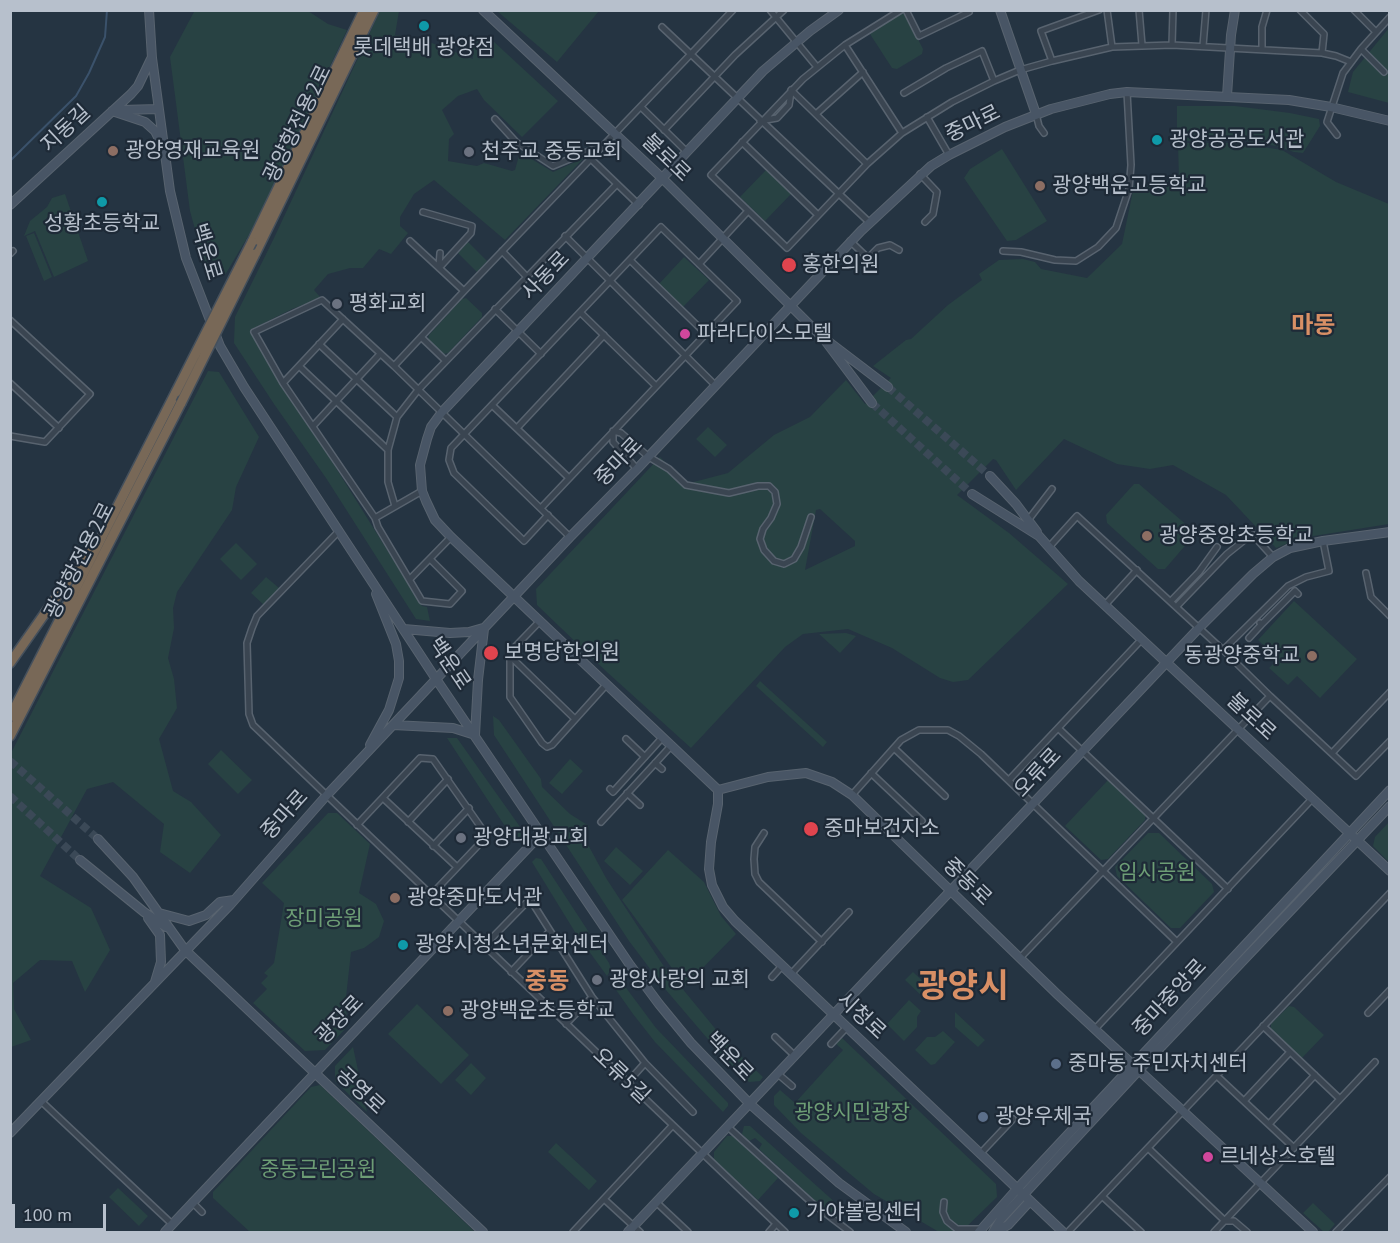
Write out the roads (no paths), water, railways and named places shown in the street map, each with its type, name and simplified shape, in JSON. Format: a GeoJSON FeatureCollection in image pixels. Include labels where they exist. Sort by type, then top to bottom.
{"type":"FeatureCollection","features":[{"type":"Feature","properties":{"kind":"highway","name":"광양항전용2로"},"geometry":{"type":"LineString","coordinates":[[10,717],[252,242],[364,10]]}},
{"type":"Feature","properties":{"kind":"highway","name":"광양항전용2로"},"geometry":{"type":"LineString","coordinates":[[10,736],[181,403],[374,10]]}},
{"type":"Feature","properties":{"kind":"highway"},"geometry":{"type":"LineString","coordinates":[[10,663],[114,513]]}},
{"type":"Feature","properties":{"kind":"street","name":"백운로"},"geometry":{"type":"LineString","coordinates":[[149,10],[152,58],[170,191],[186,258],[220,346],[244,387],[436,679],[630,965],[659,1004],[691,1043],[750,1104],[839,1183],[906,1233]]}},
{"type":"Feature","properties":{"kind":"street","name":"불로로"},"geometry":{"type":"LineString","coordinates":[[483,10],[663,179],[821,336],[888,387]]}},
{"type":"Feature","properties":{"kind":"street"},"geometry":{"type":"LineString","coordinates":[[394,366],[733,10]]}},
{"type":"Feature","properties":{"kind":"street"},"geometry":{"type":"LineString","coordinates":[[770,10],[818,67]]}},
{"type":"Feature","properties":{"kind":"street"},"geometry":{"type":"LineString","coordinates":[[664,129],[784,10]]}},
{"type":"Feature","properties":{"kind":"street","name":"사동로"},"geometry":{"type":"LineString","coordinates":[[513,598],[435,520],[422,491],[420,465],[431,427],[442,412],[639,205],[737,98],[796,43],[839,10]]}},
{"type":"Feature","properties":{"kind":"street"},"geometry":{"type":"LineString","coordinates":[[901,10],[845,45],[791,90],[711,175],[787,248],[867,164],[902,133],[994,81],[1020,70],[1112,47],[1142,45],[1230,47],[1322,53],[1351,62]]}},
{"type":"Feature","properties":{"kind":"street"},"geometry":{"type":"LineString","coordinates":[[906,10],[919,36],[969,12],[968,10]]}},
{"type":"Feature","properties":{"kind":"street"},"geometry":{"type":"LineString","coordinates":[[1000,10],[1044,133]]}},
{"type":"Feature","properties":{"kind":"street"},"geometry":{"type":"LineString","coordinates":[[1052,61],[1041,31],[1099,10]]}},
{"type":"Feature","properties":{"kind":"street"},"geometry":{"type":"LineString","coordinates":[[1107,10],[1112,47]]}},
{"type":"Feature","properties":{"kind":"street"},"geometry":{"type":"LineString","coordinates":[[1139,10],[1142,45]]}},
{"type":"Feature","properties":{"kind":"street"},"geometry":{"type":"LineString","coordinates":[[1172,45],[1173,10]]}},
{"type":"Feature","properties":{"kind":"street"},"geometry":{"type":"LineString","coordinates":[[1203,46],[1206,10]]}},
{"type":"Feature","properties":{"kind":"street"},"geometry":{"type":"LineString","coordinates":[[1227,96],[1235,10]]}},
{"type":"Feature","properties":{"kind":"street"},"geometry":{"type":"LineString","coordinates":[[1262,49],[1262,27],[1267,10]]}},
{"type":"Feature","properties":{"kind":"street"},"geometry":{"type":"LineString","coordinates":[[1300,10],[1324,34],[1322,53]]}},
{"type":"Feature","properties":{"kind":"street"},"geometry":{"type":"LineString","coordinates":[[1354,10],[1376,32]]}},
{"type":"Feature","properties":{"kind":"street"},"geometry":{"type":"LineString","coordinates":[[1337,135],[1327,122],[1343,73],[1389,17]]}},
{"type":"Feature","properties":{"kind":"street"},"geometry":{"type":"LineString","coordinates":[[662,27],[692,53],[760,122],[869,222]]}},
{"type":"Feature","properties":{"kind":"street"},"geometry":{"type":"LineString","coordinates":[[845,45],[902,133]]}},
{"type":"Feature","properties":{"kind":"street"},"geometry":{"type":"LineString","coordinates":[[1361,49],[1384,72]]}},
{"type":"Feature","properties":{"kind":"street"},"geometry":{"type":"LineString","coordinates":[[904,93],[946,68],[982,51],[994,81]]}},
{"type":"Feature","properties":{"kind":"street"},"geometry":{"type":"LineString","coordinates":[[152,58],[138,86],[112,111],[145,122],[155,131],[164,148]]}},
{"type":"Feature","properties":{"kind":"street"},"geometry":{"type":"LineString","coordinates":[[816,114],[863,72]]}},
{"type":"Feature","properties":{"kind":"street"},"geometry":{"type":"LineString","coordinates":[[791,90],[867,164]]}},
{"type":"Feature","properties":{"kind":"street"},"geometry":{"type":"LineString","coordinates":[[1004,252],[1021,252],[1055,260],[1076,261],[1098,247],[1116,228],[1129,189],[1131,165],[1127,93]]}},
{"type":"Feature","properties":{"kind":"street","name":"중마로"},"geometry":{"type":"LineString","coordinates":[[10,1133],[234,900],[363,756],[649,457],[850,241],[920,174],[949,155],[1036,114],[1110,94],[1227,96],[1289,100],[1389,121]]}},
{"type":"Feature","properties":{"kind":"street"},"geometry":{"type":"LineString","coordinates":[[641,107],[687,152]]}},
{"type":"Feature","properties":{"kind":"street","name":"지동길"},"geometry":{"type":"LineString","coordinates":[[10,206],[112,111],[158,109]]}},
{"type":"Feature","properties":{"kind":"street"},"geometry":{"type":"LineString","coordinates":[[927,117],[949,155]]}},
{"type":"Feature","properties":{"kind":"street"},"geometry":{"type":"LineString","coordinates":[[495,119],[516,142],[554,166],[605,144]]}},
{"type":"Feature","properties":{"kind":"street"},"geometry":{"type":"LineString","coordinates":[[742,142],[818,215]]}},
{"type":"Feature","properties":{"kind":"street"},"geometry":{"type":"LineString","coordinates":[[591,159],[639,205]]}},
{"type":"Feature","properties":{"kind":"street"},"geometry":{"type":"LineString","coordinates":[[920,174],[937,192],[933,214],[926,222]]}},
{"type":"Feature","properties":{"kind":"street"},"geometry":{"type":"LineString","coordinates":[[395,506],[388,482],[388,450],[397,417],[418,390],[617,184]]}},
{"type":"Feature","properties":{"kind":"street"},"geometry":{"type":"LineString","coordinates":[[699,264],[748,211]]}},
{"type":"Feature","properties":{"kind":"street"},"geometry":{"type":"LineString","coordinates":[[423,212],[472,226],[471,233],[439,268]]}},
{"type":"Feature","properties":{"kind":"street"},"geometry":{"type":"LineString","coordinates":[[540,508],[736,301],[661,227],[452,448],[449,460],[454,473],[524,541],[548,515]]}},
{"type":"Feature","properties":{"kind":"street"},"geometry":{"type":"LineString","coordinates":[[565,236],[715,386]]}},
{"type":"Feature","properties":{"kind":"street"},"geometry":{"type":"LineString","coordinates":[[410,241],[464,291]]}},
{"type":"Feature","properties":{"kind":"street"},"geometry":{"type":"LineString","coordinates":[[850,241],[868,258],[873,270]]}},
{"type":"Feature","properties":{"kind":"street"},"geometry":{"type":"LineString","coordinates":[[868,258],[878,248],[890,245],[898,250]]}},
{"type":"Feature","properties":{"kind":"street"},"geometry":{"type":"LineString","coordinates":[[502,251],[526,276]]}},
{"type":"Feature","properties":{"kind":"street"},"geometry":{"type":"LineString","coordinates":[[439,268],[440,253]]}},
{"type":"Feature","properties":{"kind":"street"},"geometry":{"type":"LineString","coordinates":[[630,260],[705,333]]}},
{"type":"Feature","properties":{"kind":"street"},"geometry":{"type":"LineString","coordinates":[[430,559],[462,591],[450,604],[422,601],[378,527],[375,518],[283,383],[254,333],[322,300],[394,366],[570,537]]}},
{"type":"Feature","properties":{"kind":"street"},"geometry":{"type":"LineString","coordinates":[[495,309],[541,354]]}},
{"type":"Feature","properties":{"kind":"street"},"geometry":{"type":"LineString","coordinates":[[581,313],[656,386]]}},
{"type":"Feature","properties":{"kind":"street"},"geometry":{"type":"LineString","coordinates":[[283,383],[343,319]]}},
{"type":"Feature","properties":{"kind":"street"},"geometry":{"type":"LineString","coordinates":[[10,320],[90,394],[45,442],[10,436]]}},
{"type":"Feature","properties":{"kind":"street"},"geometry":{"type":"LineString","coordinates":[[517,428],[604,335]]}},
{"type":"Feature","properties":{"kind":"street","name":"불로로"},"geometry":{"type":"LineString","coordinates":[[821,336],[872,403]]}},
{"type":"Feature","properties":{"kind":"street"},"geometry":{"type":"LineString","coordinates":[[421,337],[446,361]]}},
{"type":"Feature","properties":{"kind":"street"},"geometry":{"type":"LineString","coordinates":[[320,344],[397,417]]}},
{"type":"Feature","properties":{"kind":"street"},"geometry":{"type":"LineString","coordinates":[[313,426],[380,354]]}},
{"type":"Feature","properties":{"kind":"street"},"geometry":{"type":"LineString","coordinates":[[299,366],[388,450]]}},
{"type":"Feature","properties":{"kind":"street"},"geometry":{"type":"LineString","coordinates":[[10,383],[59,428]]}},
{"type":"Feature","properties":{"kind":"street"},"geometry":{"type":"LineString","coordinates":[[492,405],[569,478]]}},
{"type":"Feature","properties":{"kind":"street"},"geometry":{"type":"LineString","coordinates":[[613,431],[621,433],[649,457],[669,469],[686,485],[729,493],[758,486],[769,486],[775,492],[777,504],[760,539],[764,550],[774,561],[784,564],[794,559],[801,547],[811,518]]}},
{"type":"Feature","properties":{"kind":"street"},"geometry":{"type":"LineString","coordinates":[[613,431],[613,442],[637,469]]}},
{"type":"Feature","properties":{"kind":"street","name":"불로로"},"geometry":{"type":"LineString","coordinates":[[990,476],[1029,519],[1039,536]]}},
{"type":"Feature","properties":{"kind":"street"},"geometry":{"type":"LineString","coordinates":[[1029,519],[1052,489]]}},
{"type":"Feature","properties":{"kind":"street"},"geometry":{"type":"LineString","coordinates":[[375,518],[422,491]]}},
{"type":"Feature","properties":{"kind":"street","name":"불로로"},"geometry":{"type":"LineString","coordinates":[[972,494],[1039,536],[1079,581],[1389,871]]}},
{"type":"Feature","properties":{"kind":"street"},"geometry":{"type":"LineString","coordinates":[[1050,546],[1077,516],[1177,606],[1356,776],[1389,741]]}},
{"type":"Feature","properties":{"kind":"street","name":"오류5길"},"geometry":{"type":"LineString","coordinates":[[339,531],[258,616],[247,643],[249,714],[253,724],[785,1233]]}},
{"type":"Feature","properties":{"kind":"street","name":"오류로"},"geometry":{"type":"LineString","coordinates":[[750,1104],[1199,628],[1272,557],[1290,548],[1323,540],[1389,532]]}},
{"type":"Feature","properties":{"kind":"street"},"geometry":{"type":"LineString","coordinates":[[1177,606],[1227,554],[1252,534],[1272,557]]}},
{"type":"Feature","properties":{"kind":"street"},"geometry":{"type":"LineString","coordinates":[[410,579],[451,537]]}},
{"type":"Feature","properties":{"kind":"street"},"geometry":{"type":"LineString","coordinates":[[1223,650],[1288,586],[1329,572],[1323,540]]}},
{"type":"Feature","properties":{"kind":"street"},"geometry":{"type":"LineString","coordinates":[[1171,601],[1199,572],[1217,548]]}},
{"type":"Feature","properties":{"kind":"street"},"geometry":{"type":"LineString","coordinates":[[1105,605],[1137,570]]}},
{"type":"Feature","properties":{"kind":"street"},"geometry":{"type":"LineString","coordinates":[[1366,573],[1371,597],[1389,616]]}},
{"type":"Feature","properties":{"kind":"street"},"geometry":{"type":"LineString","coordinates":[[363,756],[389,710],[399,678],[396,644],[370,579]]}},
{"type":"Feature","properties":{"kind":"street"},"geometry":{"type":"LineString","coordinates":[[1249,638],[1296,591],[1298,594]]}},
{"type":"Feature","properties":{"kind":"street"},"geometry":{"type":"LineString","coordinates":[[513,598],[718,790]]}},
{"type":"Feature","properties":{"kind":"street"},"geometry":{"type":"LineString","coordinates":[[1254,618],[1261,625]]}},
{"type":"Feature","properties":{"kind":"street"},"geometry":{"type":"LineString","coordinates":[[539,622],[510,652],[510,697],[542,743],[547,747],[552,745],[606,685]]}},
{"type":"Feature","properties":{"kind":"street"},"geometry":{"type":"LineString","coordinates":[[393,724],[453,728],[475,735],[484,628],[450,633],[404,629]]}},
{"type":"Feature","properties":{"kind":"street"},"geometry":{"type":"LineString","coordinates":[[1009,780],[1142,639]]}},
{"type":"Feature","properties":{"kind":"street"},"geometry":{"type":"LineString","coordinates":[[510,656],[575,719]]}},
{"type":"Feature","properties":{"kind":"street"},"geometry":{"type":"LineString","coordinates":[[1332,753],[1389,692]]}},
{"type":"Feature","properties":{"kind":"street"},"geometry":{"type":"LineString","coordinates":[[1020,958],[1270,696]]}},
{"type":"Feature","properties":{"kind":"street"},"geometry":{"type":"LineString","coordinates":[[1058,728],[1228,889]]}},
{"type":"Feature","properties":{"kind":"street"},"geometry":{"type":"LineString","coordinates":[[852,795],[901,740],[919,730],[948,730],[959,736],[1034,803],[1177,942]]}},
{"type":"Feature","properties":{"kind":"street"},"geometry":{"type":"LineString","coordinates":[[610,789],[613,792],[662,738]]}},
{"type":"Feature","properties":{"kind":"street"},"geometry":{"type":"LineString","coordinates":[[626,739],[645,757]]}},
{"type":"Feature","properties":{"kind":"street"},"geometry":{"type":"LineString","coordinates":[[601,822],[671,746]]}},
{"type":"Feature","properties":{"kind":"street"},"geometry":{"type":"LineString","coordinates":[[894,748],[945,796]]}},
{"type":"Feature","properties":{"kind":"street"},"geometry":{"type":"LineString","coordinates":[[357,825],[420,758],[433,759],[487,836],[431,895]]}},
{"type":"Feature","properties":{"kind":"street"},"geometry":{"type":"LineString","coordinates":[[655,763],[662,769]]}},
{"type":"Feature","properties":{"kind":"street","name":"중동로"},"geometry":{"type":"LineString","coordinates":[[718,790],[768,777],[806,773],[832,782],[852,795],[1020,958],[1313,1233]]}},
{"type":"Feature","properties":{"kind":"street"},"geometry":{"type":"LineString","coordinates":[[871,773],[922,821]]}},
{"type":"Feature","properties":{"kind":"street"},"geometry":{"type":"LineString","coordinates":[[408,822],[448,779]]}},
{"type":"Feature","properties":{"kind":"street","name":"시청로"},"geometry":{"type":"LineString","coordinates":[[718,790],[718,806],[711,842],[709,869],[712,885],[723,907],[735,921],[1063,1233]]}},
{"type":"Feature","properties":{"kind":"street","name":"중마중앙로"},"geometry":{"type":"LineString","coordinates":[[994,1233],[1001,1219],[1027,1198],[1136,1067],[1389,790]]}},
{"type":"Feature","properties":{"kind":"street"},"geometry":{"type":"LineString","coordinates":[[627,793],[640,805]]}},
{"type":"Feature","properties":{"kind":"street"},"geometry":{"type":"LineString","coordinates":[[383,798],[457,867]]}},
{"type":"Feature","properties":{"kind":"street"},"geometry":{"type":"LineString","coordinates":[[1095,1029],[1312,799]]}},
{"type":"Feature","properties":{"kind":"street","name":"중마중앙로"},"geometry":{"type":"LineString","coordinates":[[981,1231],[1017,1189],[1389,806]]}},
{"type":"Feature","properties":{"kind":"street"},"geometry":{"type":"LineString","coordinates":[[433,846],[469,808]]}},
{"type":"Feature","properties":{"kind":"street"},"geometry":{"type":"LineString","coordinates":[[764,833],[755,847],[755,874],[759,882],[822,942]]}},
{"type":"Feature","properties":{"kind":"street","name":"광장로"},"geometry":{"type":"LineString","coordinates":[[165,1233],[542,834]]}},
{"type":"Feature","properties":{"kind":"street"},"geometry":{"type":"LineString","coordinates":[[99,839],[134,876],[168,928]]}},
{"type":"Feature","properties":{"kind":"street"},"geometry":{"type":"LineString","coordinates":[[80,860],[144,912],[168,928]]}},
{"type":"Feature","properties":{"kind":"street"},"geometry":{"type":"LineString","coordinates":[[1068,1233],[1389,893]]}},
{"type":"Feature","properties":{"kind":"street"},"geometry":{"type":"LineString","coordinates":[[484,946],[530,899],[592,997],[645,1063],[693,1112]]}},
{"type":"Feature","properties":{"kind":"street"},"geometry":{"type":"LineString","coordinates":[[159,913],[189,921],[206,915],[220,902],[234,900]]}},
{"type":"Feature","properties":{"kind":"street"},"geometry":{"type":"LineString","coordinates":[[144,912],[160,935],[161,962],[155,983]]}},
{"type":"Feature","properties":{"kind":"street"},"geometry":{"type":"LineString","coordinates":[[791,974],[849,912]]}},
{"type":"Feature","properties":{"kind":"street","name":"공영로"},"geometry":{"type":"LineString","coordinates":[[168,928],[185,950],[483,1233]]}},
{"type":"Feature","properties":{"kind":"street"},"geometry":{"type":"LineString","coordinates":[[511,972],[549,932]]}},
{"type":"Feature","properties":{"kind":"street"},"geometry":{"type":"LineString","coordinates":[[772,977],[782,966]]}},
{"type":"Feature","properties":{"kind":"street"},"geometry":{"type":"LineString","coordinates":[[1368,1013],[1389,990]]}},
{"type":"Feature","properties":{"kind":"street"},"geometry":{"type":"LineString","coordinates":[[566,1024],[592,997]]}},
{"type":"Feature","properties":{"kind":"street"},"geometry":{"type":"LineString","coordinates":[[1263,1026],[1340,1099]]}},
{"type":"Feature","properties":{"kind":"street"},"geometry":{"type":"LineString","coordinates":[[831,1044],[847,1027]]}},
{"type":"Feature","properties":{"kind":"street"},"geometry":{"type":"LineString","coordinates":[[775,1037],[795,1056]]}},
{"type":"Feature","properties":{"kind":"street"},"geometry":{"type":"LineString","coordinates":[[1244,1101],[1290,1052]]}},
{"type":"Feature","properties":{"kind":"street"},"geometry":{"type":"LineString","coordinates":[[1214,1233],[1375,1062]]}},
{"type":"Feature","properties":{"kind":"street"},"geometry":{"type":"LineString","coordinates":[[627,1083],[645,1063]]}},
{"type":"Feature","properties":{"kind":"street"},"geometry":{"type":"LineString","coordinates":[[778,1074],[792,1086]]}},
{"type":"Feature","properties":{"kind":"street"},"geometry":{"type":"LineString","coordinates":[[1217,1076],[1294,1148]]}},
{"type":"Feature","properties":{"kind":"street"},"geometry":{"type":"LineString","coordinates":[[1269,1124],[1315,1076]]}},
{"type":"Feature","properties":{"kind":"street"},"geometry":{"type":"LineString","coordinates":[[41,1101],[172,1224]]}},
{"type":"Feature","properties":{"kind":"street"},"geometry":{"type":"LineString","coordinates":[[604,1199],[634,1231],[656,1202],[750,1104]]}},
{"type":"Feature","properties":{"kind":"street"},"geometry":{"type":"LineString","coordinates":[[980,1154],[1013,1119]]}},
{"type":"Feature","properties":{"kind":"street"},"geometry":{"type":"LineString","coordinates":[[573,1233],[672,1125]]}},
{"type":"Feature","properties":{"kind":"street"},"geometry":{"type":"LineString","coordinates":[[728,1127],[812,1203],[850,1233]]}},
{"type":"Feature","properties":{"kind":"street"},"geometry":{"type":"LineString","coordinates":[[1148,1148],[1225,1221],[1234,1221],[1246,1233]]}},
{"type":"Feature","properties":{"kind":"street"},"geometry":{"type":"LineString","coordinates":[[1336,1233],[1389,1179]]}},
{"type":"Feature","properties":{"kind":"street"},"geometry":{"type":"LineString","coordinates":[[1102,1197],[1140,1233]]}},
{"type":"Feature","properties":{"kind":"street"},"geometry":{"type":"LineString","coordinates":[[192,1202],[202,1212]]}},
{"type":"Feature","properties":{"kind":"street"},"geometry":{"type":"LineString","coordinates":[[656,1202],[688,1233]]}},
{"type":"Feature","properties":{"kind":"street"},"geometry":{"type":"LineString","coordinates":[[944,1202],[943,1212],[947,1221],[957,1228],[981,1231]]}},
{"type":"Feature","properties":{"kind":"street"},"geometry":{"type":"LineString","coordinates":[[769,1233],[776,1224]]}},
{"type":"Feature","properties":{"kind":"street"},"geometry":{"type":"LineString","coordinates":[[1234,1233],[1240,1227]]}},
{"type":"Feature","properties":{"kind":"waterway"},"geometry":{"type":"LineString","coordinates":[[10,161],[76,96],[105,37],[107,10]]}},
{"type":"Feature","properties":{"kind":"tunnel"},"geometry":{"type":"LineString","coordinates":[[888,387],[990,476]]}},
{"type":"Feature","properties":{"kind":"tunnel"},"geometry":{"type":"LineString","coordinates":[[872,403],[972,494]]}},
{"type":"Feature","properties":{"kind":"tunnel"},"geometry":{"type":"LineString","coordinates":[[10,761],[98,839]]}},
{"type":"Feature","properties":{"kind":"tunnel"},"geometry":{"type":"LineString","coordinates":[[10,796],[80,860]]}},
{"type":"Feature","properties":{"kind":"place","name":"롯데택배 광양점"},"geometry":{"type":"Point","coordinates":[424,26]}},
{"type":"Feature","properties":{"kind":"place","name":"광양공공도서관"},"geometry":{"type":"Point","coordinates":[1157,140]}},
{"type":"Feature","properties":{"kind":"place","name":"광양영재교육원"},"geometry":{"type":"Point","coordinates":[113,151]}},
{"type":"Feature","properties":{"kind":"place","name":"천주교 중동교회"},"geometry":{"type":"Point","coordinates":[469,152]}},
{"type":"Feature","properties":{"kind":"place","name":"광양백운고등학교"},"geometry":{"type":"Point","coordinates":[1040,186]}},
{"type":"Feature","properties":{"kind":"place","name":"성황초등학교"},"geometry":{"type":"Point","coordinates":[102,202]}},
{"type":"Feature","properties":{"kind":"place","name":"홍한의원"},"geometry":{"type":"Point","coordinates":[789,265]}},
{"type":"Feature","properties":{"kind":"place","name":"평화교회"},"geometry":{"type":"Point","coordinates":[337,304]}},
{"type":"Feature","properties":{"kind":"place","name":"파라다이스모텔"},"geometry":{"type":"Point","coordinates":[685,334]}},
{"type":"Feature","properties":{"kind":"place","name":"광양중앙초등학교"},"geometry":{"type":"Point","coordinates":[1147,536]}},
{"type":"Feature","properties":{"kind":"place","name":"보명당한의원"},"geometry":{"type":"Point","coordinates":[491,653]}},
{"type":"Feature","properties":{"kind":"place","name":"동광양중학교"},"geometry":{"type":"Point","coordinates":[1312,656]}},
{"type":"Feature","properties":{"kind":"place","name":"중마보건지소"},"geometry":{"type":"Point","coordinates":[811,829]}},
{"type":"Feature","properties":{"kind":"place","name":"광양대광교회"},"geometry":{"type":"Point","coordinates":[461,838]}},
{"type":"Feature","properties":{"kind":"place","name":"광양중마도서관"},"geometry":{"type":"Point","coordinates":[395,898]}},
{"type":"Feature","properties":{"kind":"place","name":"광양시청소년문화센터"},"geometry":{"type":"Point","coordinates":[403,945]}},
{"type":"Feature","properties":{"kind":"place","name":"광양사랑의 교회"},"geometry":{"type":"Point","coordinates":[597,980]}},
{"type":"Feature","properties":{"kind":"place","name":"광양백운초등학교"},"geometry":{"type":"Point","coordinates":[448,1011]}},
{"type":"Feature","properties":{"kind":"place","name":"중마동 주민자치센터"},"geometry":{"type":"Point","coordinates":[1056,1064]}},
{"type":"Feature","properties":{"kind":"place","name":"광양우체국"},"geometry":{"type":"Point","coordinates":[983,1117]}},
{"type":"Feature","properties":{"kind":"place","name":"르네상스호텔"},"geometry":{"type":"Point","coordinates":[1208,1157]}},
{"type":"Feature","properties":{"kind":"place","name":"가야볼링센터"},"geometry":{"type":"Point","coordinates":[794,1213]}},
{"type":"Feature","properties":{"kind":"district","name":"마동"},"geometry":{"type":"Point","coordinates":[1313,326]}},
{"type":"Feature","properties":{"kind":"district","name":"중동"},"geometry":{"type":"Point","coordinates":[547,982]}},
{"type":"Feature","properties":{"kind":"district","name":"광양시"},"geometry":{"type":"Point","coordinates":[963,988]}},
{"type":"Feature","properties":{"kind":"park label","name":"임시공원"},"geometry":{"type":"Point","coordinates":[1157,873]}},
{"type":"Feature","properties":{"kind":"park label","name":"장미공원"},"geometry":{"type":"Point","coordinates":[324,919]}},
{"type":"Feature","properties":{"kind":"park label","name":"광양시민광장"},"geometry":{"type":"Point","coordinates":[852,1113]}},
{"type":"Feature","properties":{"kind":"park label","name":"중동근린공원"},"geometry":{"type":"Point","coordinates":[318,1170]}}]}
